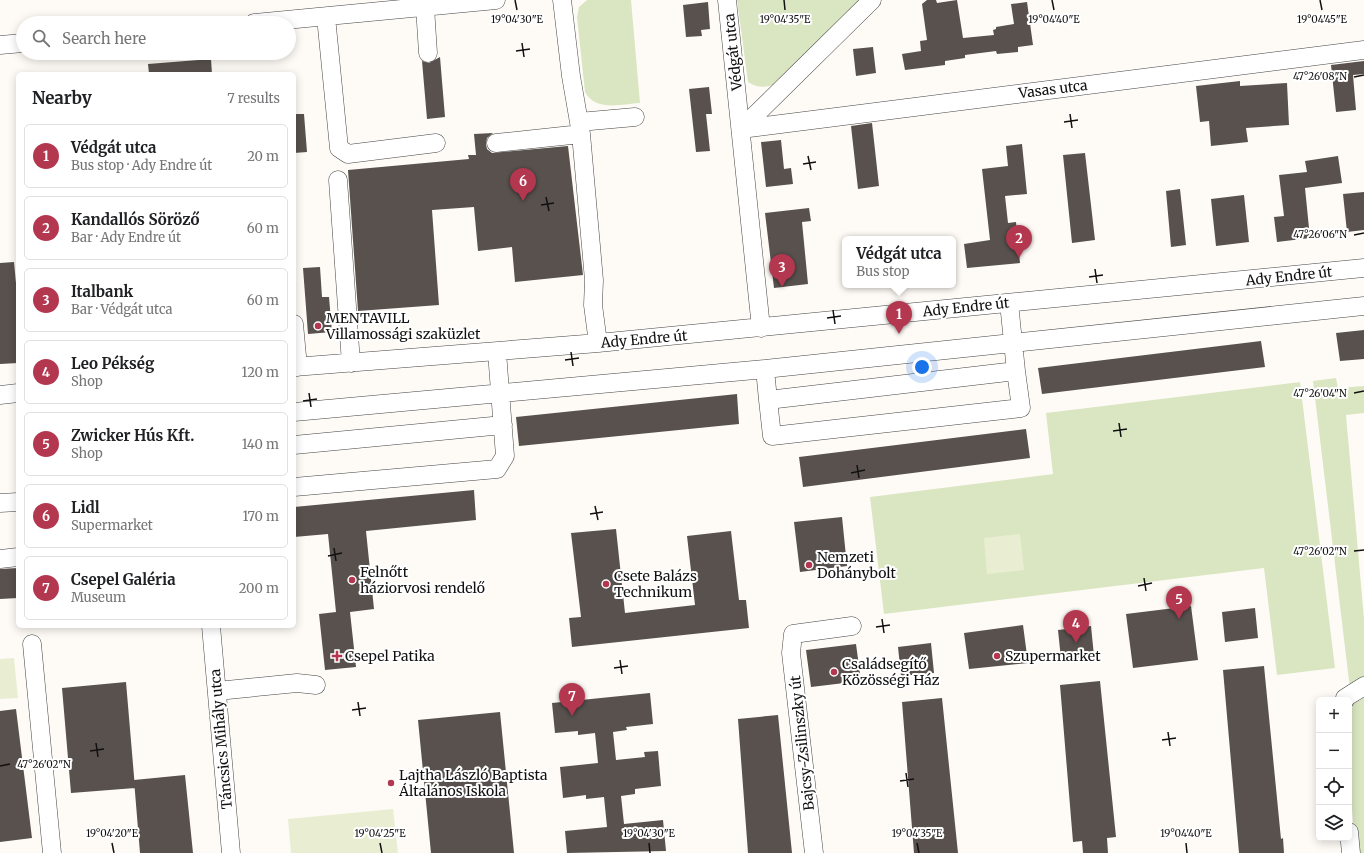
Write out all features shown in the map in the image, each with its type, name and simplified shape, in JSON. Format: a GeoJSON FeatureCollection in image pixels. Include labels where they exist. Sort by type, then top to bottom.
{"type":"FeatureCollection","features":[{"type":"Feature","properties":{"kind":"street"},"geometry":{"type":"LineString","coordinates":[[296,20],[496,0]]}},
{"type":"Feature","properties":{"kind":"street"},"geometry":{"type":"LineString","coordinates":[[562,0],[571,76],[580,128],[593,273],[593,305],[598,344]]}},
{"type":"Feature","properties":{"kind":"street","name":"Védgát utca"},"geometry":{"type":"LineString","coordinates":[[727,0],[761,328]]}},
{"type":"Feature","properties":{"kind":"street"},"geometry":{"type":"LineString","coordinates":[[741,128],[872,0]]}},
{"type":"Feature","properties":{"kind":"street"},"geometry":{"type":"LineString","coordinates":[[425,7],[428,53]]}},
{"type":"Feature","properties":{"kind":"street"},"geometry":{"type":"LineString","coordinates":[[326,17],[339,148],[348,154],[436,143]]}},
{"type":"Feature","properties":{"kind":"street"},"geometry":{"type":"LineString","coordinates":[[0,45],[16,44]]}},
{"type":"Feature","properties":{"kind":"street","name":"Vasas utca"},"geometry":{"type":"LineString","coordinates":[[741,128],[1364,50]]}},
{"type":"Feature","properties":{"kind":"street"},"geometry":{"type":"LineString","coordinates":[[496,143],[635,117]]}},
{"type":"Feature","properties":{"kind":"street"},"geometry":{"type":"LineString","coordinates":[[338,180],[351,363]]}},
{"type":"Feature","properties":{"kind":"street","name":"Ady Endre út"},"geometry":{"type":"LineString","coordinates":[[296,367],[598,344],[1364,268]]}},
{"type":"Feature","properties":{"kind":"street"},"geometry":{"type":"LineString","coordinates":[[765,369],[772,436],[1020,408],[1009,303]]}},
{"type":"Feature","properties":{"kind":"street"},"geometry":{"type":"LineString","coordinates":[[296,412],[765,369],[1364,306]]}},
{"type":"Feature","properties":{"kind":"street"},"geometry":{"type":"LineString","coordinates":[[296,486],[497,469],[505,456],[497,352]]}},
{"type":"Feature","properties":{"kind":"street"},"geometry":{"type":"LineString","coordinates":[[768,400],[1016,371]]}},
{"type":"Feature","properties":{"kind":"street"},"geometry":{"type":"LineString","coordinates":[[0,395],[16,393]]}},
{"type":"Feature","properties":{"kind":"street"},"geometry":{"type":"LineString","coordinates":[[296,445],[503,425]]}},
{"type":"Feature","properties":{"kind":"street"},"geometry":{"type":"LineString","coordinates":[[0,503],[16,502]]}},
{"type":"Feature","properties":{"kind":"street"},"geometry":{"type":"LineString","coordinates":[[0,559],[16,557]]}},
{"type":"Feature","properties":{"kind":"street","name":"Bajcsy-Zsilinszky út"},"geometry":{"type":"LineString","coordinates":[[814,853],[791,653],[793,634],[852,626]]}},
{"type":"Feature","properties":{"kind":"street","name":"Táncsics Mihály utca"},"geometry":{"type":"LineString","coordinates":[[211,628],[231,853]]}},
{"type":"Feature","properties":{"kind":"street"},"geometry":{"type":"LineString","coordinates":[[32,644],[52,853]]}},
{"type":"Feature","properties":{"kind":"street"},"geometry":{"type":"LineString","coordinates":[[217,691],[297,683],[316,685]]}},
{"type":"Feature","properties":{"kind":"street"},"geometry":{"type":"LineString","coordinates":[[1347,697],[1364,686]]}},
{"type":"Feature","properties":{"kind":"street"},"geometry":{"type":"LineString","coordinates":[[1350,841],[1351,853]]}},
{"type":"Feature","properties":{"kind":"green space"},"geometry":{"type":"Polygon","coordinates":[[[587,0],[631,0],[640,103],[602,105],[590,98],[585,92],[577,17],[579,7],[587,0]]]}},
{"type":"Feature","properties":{"kind":"green space"},"geometry":{"type":"Polygon","coordinates":[[[737,0],[865,0],[776,84],[762,87],[748,82],[737,0]]]}},
{"type":"Feature","properties":{"kind":"green space"},"geometry":{"type":"Polygon","coordinates":[[[1336,378],[1338,388],[1364,386],[1364,413],[1346,415],[1364,619],[1364,679],[1350,689],[1313,381],[1336,378]]]}},
{"type":"Feature","properties":{"kind":"green space"},"geometry":{"type":"Polygon","coordinates":[[[1300,382],[1335,668],[1277,675],[1264,568],[884,614],[870,497],[1053,474],[1046,413],[1300,382]]]}},
{"type":"Feature","properties":{"kind":"green space"},"geometry":{"type":"Polygon","coordinates":[[[1020,534],[1024,570],[987,574],[984,538],[1020,534]]]}},
{"type":"Feature","properties":{"kind":"green space"},"geometry":{"type":"Polygon","coordinates":[[[14,658],[18,698],[0,699],[0,659],[14,658]]]}},
{"type":"Feature","properties":{"kind":"green space"},"geometry":{"type":"Polygon","coordinates":[[[1364,695],[1364,853],[1356,853],[1352,808],[1352,703],[1364,695]]]}},
{"type":"Feature","properties":{"kind":"green space"},"geometry":{"type":"Polygon","coordinates":[[[393,809],[398,853],[291,853],[288,819],[393,809]]]}},
{"type":"Feature","properties":{"kind":"building"},"geometry":{"type":"Polygon","coordinates":[[[927,0],[936,0],[937,3],[957,0],[963,38],[994,35],[993,30],[996,29],[996,27],[1014,24],[1011,4],[1027,2],[1033,45],[1018,47],[1018,52],[997,54],[996,51],[965,55],[965,58],[945,61],[945,65],[905,70],[902,54],[921,51],[920,41],[927,40],[922,4],[927,0]]]}},
{"type":"Feature","properties":{"kind":"building"},"geometry":{"type":"Polygon","coordinates":[[[708,2],[710,29],[701,30],[702,36],[686,37],[683,5],[708,2]]]}},
{"type":"Feature","properties":{"kind":"building"},"geometry":{"type":"Polygon","coordinates":[[[873,47],[876,73],[856,76],[853,49],[873,47]]]}},
{"type":"Feature","properties":{"kind":"building"},"geometry":{"type":"Polygon","coordinates":[[[440,57],[445,117],[427,119],[422,61],[429,63],[440,57]]]}},
{"type":"Feature","properties":{"kind":"building"},"geometry":{"type":"Polygon","coordinates":[[[211,60],[212,72],[149,72],[148,64],[211,60]]]}},
{"type":"Feature","properties":{"kind":"building"},"geometry":{"type":"Polygon","coordinates":[[[1364,61],[1364,74],[1353,75],[1356,110],[1336,112],[1331,65],[1364,61]]]}},
{"type":"Feature","properties":{"kind":"building"},"geometry":{"type":"Polygon","coordinates":[[[1240,81],[1240,86],[1287,83],[1289,125],[1246,128],[1248,142],[1211,146],[1209,121],[1200,122],[1196,86],[1240,81]]]}},
{"type":"Feature","properties":{"kind":"building"},"geometry":{"type":"Polygon","coordinates":[[[709,87],[712,114],[706,114],[710,151],[696,152],[689,89],[709,87]]]}},
{"type":"Feature","properties":{"kind":"building"},"geometry":{"type":"Polygon","coordinates":[[[296,114],[304,114],[307,152],[296,153],[296,114]]]}},
{"type":"Feature","properties":{"kind":"building"},"geometry":{"type":"Polygon","coordinates":[[[872,123],[879,186],[858,189],[851,126],[872,123]]]}},
{"type":"Feature","properties":{"kind":"building"},"geometry":{"type":"Polygon","coordinates":[[[493,133],[487,138],[486,144],[487,149],[492,153],[568,146],[583,275],[515,282],[512,247],[478,251],[474,207],[432,210],[439,305],[358,311],[348,170],[469,159],[468,155],[476,155],[474,134],[493,133]]]}},
{"type":"Feature","properties":{"kind":"building"},"geometry":{"type":"Polygon","coordinates":[[[781,140],[784,169],[791,168],[793,184],[766,187],[761,142],[781,140]]]}},
{"type":"Feature","properties":{"kind":"building"},"geometry":{"type":"Polygon","coordinates":[[[1022,144],[1027,194],[1005,196],[1008,223],[1016,222],[1020,263],[967,268],[964,244],[990,240],[982,169],[1008,166],[1006,146],[1022,144]]]}},
{"type":"Feature","properties":{"kind":"building"},"geometry":{"type":"Polygon","coordinates":[[[1085,153],[1095,240],[1072,243],[1063,155],[1085,153]]]}},
{"type":"Feature","properties":{"kind":"building"},"geometry":{"type":"Polygon","coordinates":[[[1338,156],[1342,183],[1305,188],[1310,238],[1277,242],[1274,217],[1284,216],[1279,175],[1307,172],[1305,161],[1338,156]]]}},
{"type":"Feature","properties":{"kind":"building"},"geometry":{"type":"Polygon","coordinates":[[[1180,189],[1186,245],[1171,247],[1166,191],[1180,189]]]}},
{"type":"Feature","properties":{"kind":"building"},"geometry":{"type":"Polygon","coordinates":[[[1364,192],[1364,230],[1347,232],[1343,194],[1364,192]]]}},
{"type":"Feature","properties":{"kind":"building"},"geometry":{"type":"Polygon","coordinates":[[[1244,195],[1249,242],[1216,246],[1211,199],[1244,195]]]}},
{"type":"Feature","properties":{"kind":"building"},"geometry":{"type":"Polygon","coordinates":[[[809,208],[811,221],[802,222],[808,284],[774,288],[765,213],[809,208]]]}},
{"type":"Feature","properties":{"kind":"building"},"geometry":{"type":"Polygon","coordinates":[[[14,262],[16,284],[16,363],[0,364],[0,263],[14,262]]]}},
{"type":"Feature","properties":{"kind":"building"},"geometry":{"type":"Polygon","coordinates":[[[320,267],[322,297],[329,297],[332,332],[308,334],[303,268],[320,267]]]}},
{"type":"Feature","properties":{"kind":"building"},"geometry":{"type":"Polygon","coordinates":[[[1364,330],[1364,359],[1340,361],[1336,333],[1364,330]]]}},
{"type":"Feature","properties":{"kind":"building"},"geometry":{"type":"Polygon","coordinates":[[[1261,341],[1265,367],[1042,394],[1038,368],[1261,341]]]}},
{"type":"Feature","properties":{"kind":"building"},"geometry":{"type":"Polygon","coordinates":[[[737,394],[739,424],[519,446],[516,417],[737,394]]]}},
{"type":"Feature","properties":{"kind":"building"},"geometry":{"type":"Polygon","coordinates":[[[1026,429],[1030,458],[803,487],[799,457],[1026,429]]]}},
{"type":"Feature","properties":{"kind":"building"},"geometry":{"type":"Polygon","coordinates":[[[474,490],[476,520],[366,531],[374,609],[350,612],[356,667],[325,670],[319,614],[336,612],[328,534],[296,537],[296,507],[474,490]]]}},
{"type":"Feature","properties":{"kind":"building"},"geometry":{"type":"Polygon","coordinates":[[[842,517],[847,566],[800,572],[794,522],[842,517]]]}},
{"type":"Feature","properties":{"kind":"building"},"geometry":{"type":"Polygon","coordinates":[[[616,529],[625,613],[695,605],[687,536],[731,531],[739,600],[746,600],[749,628],[572,647],[569,618],[581,617],[571,533],[616,529]]]}},
{"type":"Feature","properties":{"kind":"building"},"geometry":{"type":"Polygon","coordinates":[[[16,568],[16,598],[0,599],[0,569],[16,568]]]}},
{"type":"Feature","properties":{"kind":"building"},"geometry":{"type":"Polygon","coordinates":[[[1191,606],[1198,660],[1133,668],[1126,614],[1191,606]]]}},
{"type":"Feature","properties":{"kind":"building"},"geometry":{"type":"Polygon","coordinates":[[[1255,608],[1258,638],[1225,642],[1222,612],[1255,608]]]}},
{"type":"Feature","properties":{"kind":"building","name":"Szupermarket"},"geometry":{"type":"Polygon","coordinates":[[[1023,625],[1028,663],[969,669],[964,633],[1023,625]]]}},
{"type":"Feature","properties":{"kind":"building"},"geometry":{"type":"Polygon","coordinates":[[[1091,626],[1094,656],[1061,659],[1058,630],[1091,626]]]}},
{"type":"Feature","properties":{"kind":"building"},"geometry":{"type":"Polygon","coordinates":[[[931,643],[934,673],[901,676],[898,647],[931,643]]]}},
{"type":"Feature","properties":{"kind":"building","name":"Családsegítő Közösségi Ház"},"geometry":{"type":"Polygon","coordinates":[[[856,644],[861,681],[811,687],[806,650],[856,644]]]}},
{"type":"Feature","properties":{"kind":"building"},"geometry":{"type":"Polygon","coordinates":[[[1264,666],[1281,839],[1283,838],[1284,853],[1239,853],[1223,670],[1264,666]]]}},
{"type":"Feature","properties":{"kind":"building"},"geometry":{"type":"Polygon","coordinates":[[[1100,681],[1116,837],[1107,838],[1108,853],[1083,853],[1082,841],[1073,842],[1060,685],[1100,681]]]}},
{"type":"Feature","properties":{"kind":"building"},"geometry":{"type":"Polygon","coordinates":[[[126,682],[135,788],[71,793],[62,688],[126,682]]]}},
{"type":"Feature","properties":{"kind":"building"},"geometry":{"type":"Polygon","coordinates":[[[650,693],[653,724],[626,727],[627,730],[613,732],[616,760],[645,757],[644,752],[658,751],[661,786],[635,789],[635,794],[621,796],[624,824],[663,820],[666,851],[567,853],[565,831],[607,827],[604,797],[586,799],[586,795],[563,798],[560,767],[598,763],[595,733],[578,735],[578,731],[555,733],[552,703],[650,693]]]}},
{"type":"Feature","properties":{"kind":"building"},"geometry":{"type":"Polygon","coordinates":[[[942,698],[958,853],[914,853],[902,702],[942,698]]]}},
{"type":"Feature","properties":{"kind":"building"},"geometry":{"type":"Polygon","coordinates":[[[16,709],[32,838],[0,842],[0,711],[16,709]]]}},
{"type":"Feature","properties":{"kind":"building"},"geometry":{"type":"Polygon","coordinates":[[[500,712],[514,853],[431,853],[418,720],[500,712]]]}},
{"type":"Feature","properties":{"kind":"building"},"geometry":{"type":"Polygon","coordinates":[[[778,715],[792,853],[748,853],[738,719],[778,715]]]}},
{"type":"Feature","properties":{"kind":"building"},"geometry":{"type":"Polygon","coordinates":[[[185,775],[193,853],[140,853],[134,780],[185,775]]]}},
{"type":"Feature","properties":{"kind":"place","name":"Lidl"},"geometry":{"type":"Point","coordinates":[523,201]}},
{"type":"Feature","properties":{"kind":"place","name":"Kandallós Söröző"},"geometry":{"type":"Point","coordinates":[1019,258]}},
{"type":"Feature","properties":{"kind":"place","name":"Italbank"},"geometry":{"type":"Point","coordinates":[782,287]}},
{"type":"Feature","properties":{"kind":"place","name":"MENTAVILL Villamossági szaküzlet"},"geometry":{"type":"Point","coordinates":[318,326]}},
{"type":"Feature","properties":{"kind":"place","name":"Védgát utca"},"geometry":{"type":"Point","coordinates":[899,334]}},
{"type":"Feature","properties":{"kind":"place","name":"Nemzeti Dohánybolt"},"geometry":{"type":"Point","coordinates":[809,565]}},
{"type":"Feature","properties":{"kind":"place","name":"Felnőtt háziorvosi rendelő"},"geometry":{"type":"Point","coordinates":[352,580]}},
{"type":"Feature","properties":{"kind":"place","name":"Csete Balázs Technikum"},"geometry":{"type":"Point","coordinates":[606,584]}},
{"type":"Feature","properties":{"kind":"place","name":"Zwicker Hús Kft."},"geometry":{"type":"Point","coordinates":[1179,619]}},
{"type":"Feature","properties":{"kind":"place","name":"Leo Pékség"},"geometry":{"type":"Point","coordinates":[1076,643]}},
{"type":"Feature","properties":{"kind":"place","name":"Csepel Patika"},"geometry":{"type":"Point","coordinates":[337,656]}},
{"type":"Feature","properties":{"kind":"place","name":"Szupermarket"},"geometry":{"type":"Point","coordinates":[997,656]}},
{"type":"Feature","properties":{"kind":"place","name":"Családsegítő Közösségi Ház"},"geometry":{"type":"Point","coordinates":[834,672]}},
{"type":"Feature","properties":{"kind":"place","name":"Csepel Galéria"},"geometry":{"type":"Point","coordinates":[572,716]}},
{"type":"Feature","properties":{"kind":"place","name":"Lajtha László Baptista Általános Iskola"},"geometry":{"type":"Point","coordinates":[391,783]}}]}
